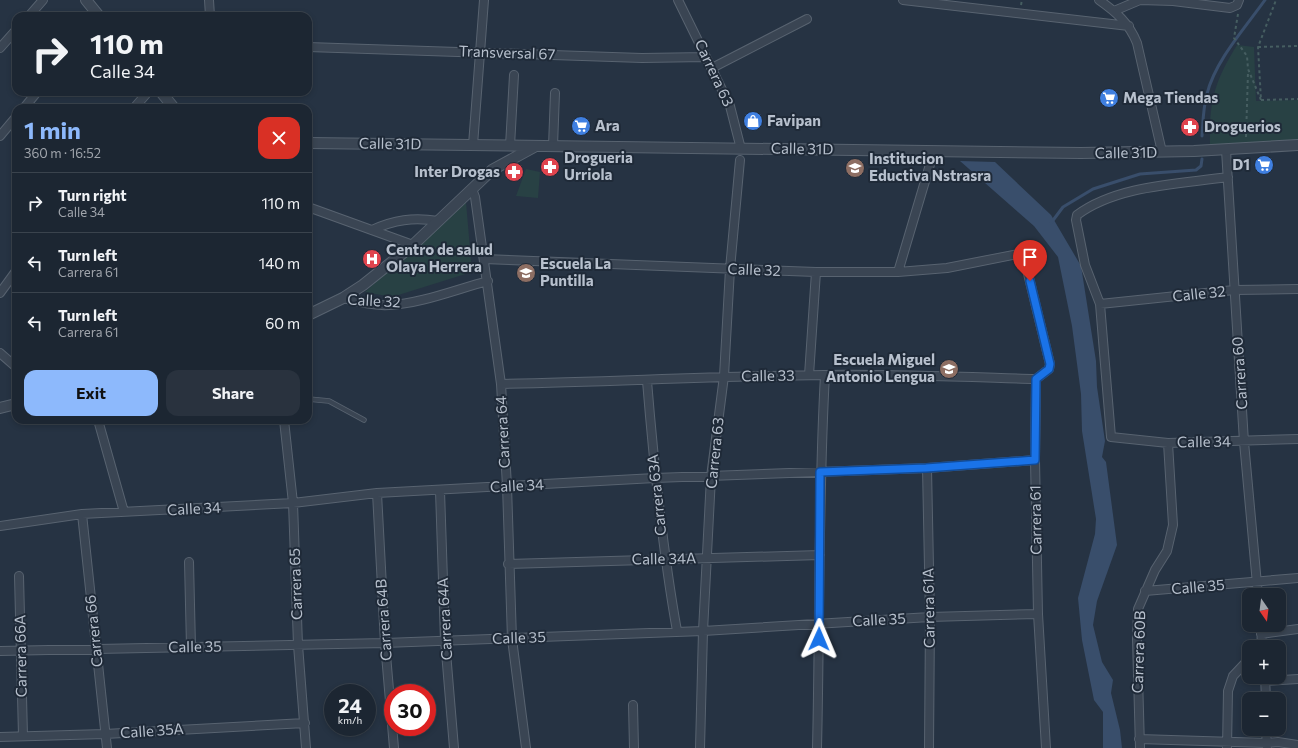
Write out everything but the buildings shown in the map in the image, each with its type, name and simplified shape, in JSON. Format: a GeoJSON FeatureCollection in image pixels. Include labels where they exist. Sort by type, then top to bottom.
{"type":"FeatureCollection","features":[{"type":"Feature","properties":{"kind":"street"},"geometry":{"type":"LineString","coordinates":[[32,12],[43,0]]}},
{"type":"Feature","properties":{"kind":"street"},"geometry":{"type":"LineString","coordinates":[[86,0],[96,12]]}},
{"type":"Feature","properties":{"kind":"street"},"geometry":{"type":"LineString","coordinates":[[209,0],[210,12]]}},
{"type":"Feature","properties":{"kind":"street"},"geometry":{"type":"LineString","coordinates":[[473,145],[484,0]]}},
{"type":"Feature","properties":{"kind":"street","name":"Carrera 63"},"geometry":{"type":"LineString","coordinates":[[678,0],[730,106],[741,149]]}},
{"type":"Feature","properties":{"kind":"street"},"geometry":{"type":"LineString","coordinates":[[903,0],[1129,26]]}},
{"type":"Feature","properties":{"kind":"street"},"geometry":{"type":"LineString","coordinates":[[1099,0],[1112,6],[1129,26],[1137,43],[1162,152]]}},
{"type":"Feature","properties":{"kind":"street"},"geometry":{"type":"LineString","coordinates":[[1112,6],[1140,0],[1173,1],[1230,8],[1237,4],[1239,0]]}},
{"type":"Feature","properties":{"kind":"street"},"geometry":{"type":"LineString","coordinates":[[712,68],[807,19]]}},
{"type":"Feature","properties":{"kind":"street"},"geometry":{"type":"LineString","coordinates":[[0,48],[12,34]]}},
{"type":"Feature","properties":{"kind":"street","name":"Transversal 67"},"geometry":{"type":"LineString","coordinates":[[312,47],[642,58],[706,57]]}},
{"type":"Feature","properties":{"kind":"street"},"geometry":{"type":"LineString","coordinates":[[510,146],[514,76]]}},
{"type":"Feature","properties":{"kind":"street"},"geometry":{"type":"LineString","coordinates":[[553,146],[555,93]]}},
{"type":"Feature","properties":{"kind":"street"},"geometry":{"type":"LineString","coordinates":[[27,104],[34,96]]}},
{"type":"Feature","properties":{"kind":"street"},"geometry":{"type":"LineString","coordinates":[[138,104],[144,96]]}},
{"type":"Feature","properties":{"kind":"street"},"geometry":{"type":"LineString","coordinates":[[164,96],[171,104]]}},
{"type":"Feature","properties":{"kind":"street"},"geometry":{"type":"LineString","coordinates":[[0,136],[12,122]]}},
{"type":"Feature","properties":{"kind":"street","name":"Calle 31D"},"geometry":{"type":"LineString","coordinates":[[312,144],[999,152],[1162,152],[1226,150],[1298,145]]}},
{"type":"Feature","properties":{"kind":"street"},"geometry":{"type":"LineString","coordinates":[[343,298],[363,285],[413,245],[472,189],[500,165],[536,146]]}},
{"type":"Feature","properties":{"kind":"street","name":"Carrera 60"},"geometry":{"type":"LineString","coordinates":[[1226,150],[1244,442],[1257,588]]}},
{"type":"Feature","properties":{"kind":"street"},"geometry":{"type":"LineString","coordinates":[[898,272],[934,151]]}},
{"type":"Feature","properties":{"kind":"street","name":"Carrera 63"},"geometry":{"type":"LineString","coordinates":[[700,748],[703,631],[711,477],[724,376],[730,269],[740,160]]}},
{"type":"Feature","properties":{"kind":"street"},"geometry":{"type":"LineString","coordinates":[[1100,304],[1085,265],[1076,220],[1077,214],[1085,208],[1114,195],[1228,177]]}},
{"type":"Feature","properties":{"kind":"street","name":"Carrera 64"},"geometry":{"type":"LineString","coordinates":[[472,189],[475,197],[488,281],[501,384],[507,486],[508,564],[512,638],[526,748]]}},
{"type":"Feature","properties":{"kind":"street"},"geometry":{"type":"LineString","coordinates":[[312,208],[413,245]]}},
{"type":"Feature","properties":{"kind":"street"},"geometry":{"type":"LineString","coordinates":[[372,230],[387,223],[404,219],[438,221]]}},
{"type":"Feature","properties":{"kind":"street","name":"Calle 32"},"geometry":{"type":"LineString","coordinates":[[484,259],[816,272],[898,272],[947,268],[1023,253],[1050,364],[1049,369],[1036,379]]}},
{"type":"Feature","properties":{"kind":"street"},"geometry":{"type":"LineString","coordinates":[[808,375],[816,272]]}},
{"type":"Feature","properties":{"kind":"street"},"geometry":{"type":"LineString","coordinates":[[0,293],[12,276]]}},
{"type":"Feature","properties":{"kind":"street","name":"Calle 32"},"geometry":{"type":"LineString","coordinates":[[312,313],[343,298],[360,303],[387,305],[405,304],[488,281]]}},
{"type":"Feature","properties":{"kind":"street","name":"Calle 32"},"geometry":{"type":"LineString","coordinates":[[1100,304],[1234,290],[1298,289]]}},
{"type":"Feature","properties":{"kind":"street","name":"Calle 34"},"geometry":{"type":"LineString","coordinates":[[1100,304],[1111,437],[1168,442],[1244,442],[1298,439]]}},
{"type":"Feature","properties":{"kind":"street"},"geometry":{"type":"LineString","coordinates":[[0,353],[12,364]]}},
{"type":"Feature","properties":{"kind":"street","name":"Calle 33"},"geometry":{"type":"LineString","coordinates":[[501,384],[647,381],[724,376],[808,375],[1036,379]]}},
{"type":"Feature","properties":{"kind":"street"},"geometry":{"type":"LineString","coordinates":[[817,748],[820,623],[820,472],[825,375]]}},
{"type":"Feature","properties":{"kind":"street","name":"Carrera 61"},"geometry":{"type":"LineString","coordinates":[[1036,379],[1035,460],[1038,614],[1046,748]]}},
{"type":"Feature","properties":{"kind":"street","name":"Carrera 63A"},"geometry":{"type":"LineString","coordinates":[[647,381],[655,478],[664,559],[677,632]]}},
{"type":"Feature","properties":{"kind":"street"},"geometry":{"type":"LineString","coordinates":[[0,408],[12,405]]}},
{"type":"Feature","properties":{"kind":"street"},"geometry":{"type":"LineString","coordinates":[[99,424],[124,512]]}},
{"type":"Feature","properties":{"kind":"street","name":"Carrera 65"},"geometry":{"type":"LineString","coordinates":[[284,424],[293,503],[298,645],[306,748]]}},
{"type":"Feature","properties":{"kind":"street","name":"Carrera 60B"},"geometry":{"type":"LineString","coordinates":[[1140,748],[1137,639],[1138,609],[1155,570],[1167,551],[1173,525],[1168,442]]}},
{"type":"Feature","properties":{"kind":"street","name":"Calle 34"},"geometry":{"type":"LineString","coordinates":[[0,526],[82,514],[293,503],[377,493],[655,478],[926,468],[1035,460]]}},
{"type":"Feature","properties":{"kind":"street","name":"Carrera 61A"},"geometry":{"type":"LineString","coordinates":[[926,468],[930,617],[929,748]]}},
{"type":"Feature","properties":{"kind":"street","name":"Carrera 64A"},"geometry":{"type":"LineString","coordinates":[[440,490],[445,640],[454,748]]}},
{"type":"Feature","properties":{"kind":"street","name":"Carrera 64B"},"geometry":{"type":"LineString","coordinates":[[377,493],[385,643],[394,748]]}},
{"type":"Feature","properties":{"kind":"street","name":"Carrera 66"},"geometry":{"type":"LineString","coordinates":[[82,514],[95,649],[107,748]]}},
{"type":"Feature","properties":{"kind":"street","name":"Calle 34A"},"geometry":{"type":"LineString","coordinates":[[508,564],[820,555]]}},
{"type":"Feature","properties":{"kind":"street"},"geometry":{"type":"LineString","coordinates":[[189,562],[191,647]]}},
{"type":"Feature","properties":{"kind":"street","name":"Carrera 66A"},"geometry":{"type":"LineString","coordinates":[[19,576],[22,736]]}},
{"type":"Feature","properties":{"kind":"street","name":"Calle 35"},"geometry":{"type":"LineString","coordinates":[[1145,591],[1298,578]]}},
{"type":"Feature","properties":{"kind":"street","name":"Calle 35"},"geometry":{"type":"LineString","coordinates":[[0,651],[385,643],[703,631],[930,617],[1038,614]]}},
{"type":"Feature","properties":{"kind":"street"},"geometry":{"type":"LineString","coordinates":[[1261,640],[1261,634],[1298,629]]}},
{"type":"Feature","properties":{"kind":"street"},"geometry":{"type":"LineString","coordinates":[[1227,744],[1228,691],[1233,676],[1242,666]]}},
{"type":"Feature","properties":{"kind":"street"},"geometry":{"type":"LineString","coordinates":[[1286,679],[1298,679]]}},
{"type":"Feature","properties":{"kind":"street"},"geometry":{"type":"LineString","coordinates":[[633,705],[634,748]]}},
{"type":"Feature","properties":{"kind":"street","name":"Calle 35A"},"geometry":{"type":"LineString","coordinates":[[0,736],[105,734],[305,724]]}},
{"type":"Feature","properties":{"kind":"street"},"geometry":{"type":"LineString","coordinates":[[1266,736],[1267,746]]}},
{"type":"Feature","properties":{"kind":"street"},"geometry":{"type":"LineString","coordinates":[[1139,739],[1267,746],[1278,742],[1298,745]]}},
{"type":"Feature","properties":{"kind":"lane"},"geometry":{"type":"LineString","coordinates":[[312,399],[329,401],[364,420]]}},
{"type":"Feature","properties":{"kind":"path"},"geometry":{"type":"LineString","coordinates":[[1261,100],[1258,47],[1276,0]]}},
{"type":"Feature","properties":{"kind":"path"},"geometry":{"type":"LineString","coordinates":[[1236,31],[1234,38],[1247,56],[1246,137]]}},
{"type":"Feature","properties":{"kind":"path"},"geometry":{"type":"LineString","coordinates":[[1258,47],[1298,46]]}},
{"type":"Feature","properties":{"kind":"path"},"geometry":{"type":"LineString","coordinates":[[1248,71],[1261,100]]}},
{"type":"Feature","properties":{"kind":"path"},"geometry":{"type":"LineString","coordinates":[[1261,100],[1298,99]]}},
{"type":"Feature","properties":{"kind":"green space"},"geometry":{"type":"Polygon","coordinates":[[[1237,45],[1254,47],[1256,101],[1298,100],[1298,140],[1210,145],[1211,116],[1214,93],[1223,70],[1237,45]]]}},
{"type":"Feature","properties":{"kind":"green space"},"geometry":{"type":"Polygon","coordinates":[[[526,169],[540,172],[538,198],[516,196],[526,169]]]}},
{"type":"Feature","properties":{"kind":"green space"},"geometry":{"type":"Polygon","coordinates":[[[466,202],[472,272],[392,297],[365,292],[466,202]]]}},
{"type":"Feature","properties":{"kind":"water"},"geometry":{"type":"Polygon","coordinates":[[[960,161],[995,162],[1051,215],[1081,266],[1096,361],[1097,387],[1105,441],[1102,457],[1106,462],[1117,545],[1097,601],[1093,625],[1102,662],[1113,680],[1111,693],[1120,730],[1122,748],[1103,748],[1103,712],[1094,700],[1082,640],[1078,598],[1095,534],[1096,519],[1082,431],[1081,394],[1072,326],[1058,257],[1034,226],[960,161]]]}},
{"type":"Feature","properties":{"kind":"waterway"},"geometry":{"type":"LineString","coordinates":[[1202,136],[1203,115],[1206,99],[1217,69],[1232,45],[1265,0]]}},
{"type":"Feature","properties":{"kind":"waterway"},"geometry":{"type":"LineString","coordinates":[[1051,223],[1063,207],[1093,189],[1140,174],[1196,170],[1201,166],[1202,159]]}},
{"type":"Feature","properties":{"kind":"place","name":"Mega Tiendas"},"geometry":{"type":"Point","coordinates":[1109,98]}},
{"type":"Feature","properties":{"kind":"place","name":"Favipan"},"geometry":{"type":"Point","coordinates":[753,121]}},
{"type":"Feature","properties":{"kind":"place","name":"Ara"},"geometry":{"type":"Point","coordinates":[581,126]}},
{"type":"Feature","properties":{"kind":"place","name":"Droguerios"},"geometry":{"type":"Point","coordinates":[1190,127]}},
{"type":"Feature","properties":{"kind":"place","name":"D1"},"geometry":{"type":"Point","coordinates":[1264,165]}},
{"type":"Feature","properties":{"kind":"place","name":"Drogueria Urriola"},"geometry":{"type":"Point","coordinates":[550,167]}},
{"type":"Feature","properties":{"kind":"place","name":"Institucion Eductiva Nstrasra"},"geometry":{"type":"Point","coordinates":[855,168]}},
{"type":"Feature","properties":{"kind":"place","name":"Inter Drogas"},"geometry":{"type":"Point","coordinates":[514,172]}},
{"type":"Feature","properties":{"kind":"place","name":"Centro de salud Olaya Herrera"},"geometry":{"type":"Point","coordinates":[372,259]}},
{"type":"Feature","properties":{"kind":"place","name":"Escuela La Puntilla"},"geometry":{"type":"Point","coordinates":[526,273]}},
{"type":"Feature","properties":{"kind":"place","name":"Escuela Miguel Antonio Lengua"},"geometry":{"type":"Point","coordinates":[949,369]}},
{"type":"Feature","properties":{"kind":"route"},"geometry":{"type":"LineString","coordinates":[[819,639],[820,472],[926,468],[1035,460],[1036,379],[1049,369],[1050,364],[1030,281]]}}]}
